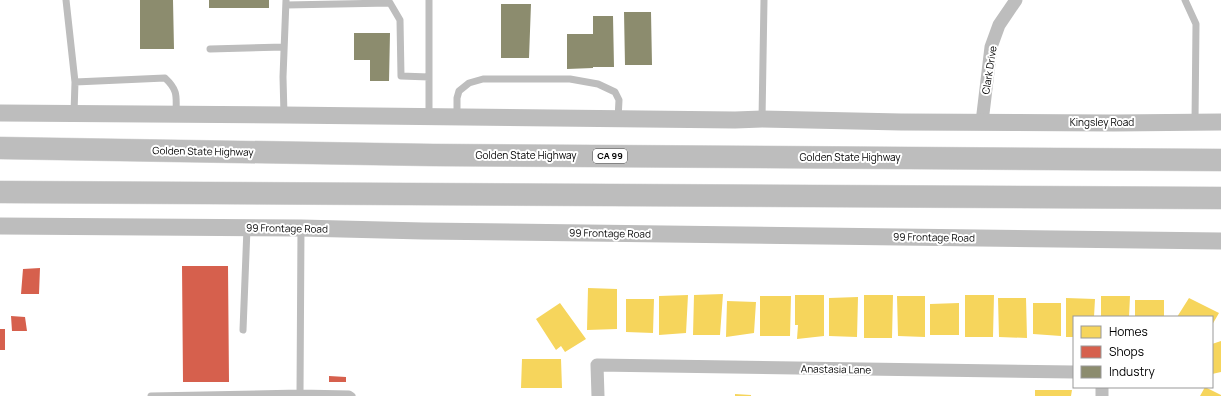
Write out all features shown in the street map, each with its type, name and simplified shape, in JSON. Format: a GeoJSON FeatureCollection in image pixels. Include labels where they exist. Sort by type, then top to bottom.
{"type":"FeatureCollection","features":[{"type":"Feature","properties":{"kind":"highway","name":"Golden State Highway"},"geometry":{"type":"LineString","coordinates":[[0,148],[434,155],[1221,160]]}},
{"type":"Feature","properties":{"kind":"highway"},"geometry":{"type":"LineString","coordinates":[[0,192],[1221,198]]}},
{"type":"Feature","properties":{"kind":"street","name":"Clark Drive"},"geometry":{"type":"LineString","coordinates":[[982,122],[991,47],[999,25],[1016,0]]}},
{"type":"Feature","properties":{"kind":"street"},"geometry":{"type":"LineString","coordinates":[[0,113],[982,122]]}},
{"type":"Feature","properties":{"kind":"street","name":"Kingsley Road"},"geometry":{"type":"LineString","coordinates":[[982,122],[1221,122]]}},
{"type":"Feature","properties":{"kind":"street","name":"99 Frontage Road"},"geometry":{"type":"LineString","coordinates":[[0,226],[302,228],[423,231],[1221,241]]}},
{"type":"Feature","properties":{"kind":"street","name":"Anastasia Lane"},"geometry":{"type":"LineString","coordinates":[[598,396],[598,365],[1073,372]]}},
{"type":"Feature","properties":{"kind":"lane"},"geometry":{"type":"LineString","coordinates":[[66,0],[75,82],[74,114]]}},
{"type":"Feature","properties":{"kind":"lane"},"geometry":{"type":"LineString","coordinates":[[429,0],[429,117]]}},
{"type":"Feature","properties":{"kind":"lane"},"geometry":{"type":"LineString","coordinates":[[762,119],[764,0]]}},
{"type":"Feature","properties":{"kind":"lane"},"geometry":{"type":"LineString","coordinates":[[1185,0],[1196,24],[1195,122]]}},
{"type":"Feature","properties":{"kind":"lane"},"geometry":{"type":"LineString","coordinates":[[284,115],[284,47],[286,2],[391,1],[400,20],[401,76],[429,77]]}},
{"type":"Feature","properties":{"kind":"lane"},"geometry":{"type":"LineString","coordinates":[[210,49],[284,47]]}},
{"type":"Feature","properties":{"kind":"lane"},"geometry":{"type":"LineString","coordinates":[[75,82],[165,78],[172,85],[176,95],[176,115]]}},
{"type":"Feature","properties":{"kind":"lane"},"geometry":{"type":"LineString","coordinates":[[457,117],[457,98],[459,91],[469,84],[483,79],[570,79],[598,84],[615,92],[619,100],[618,119]]}},
{"type":"Feature","properties":{"kind":"lane"},"geometry":{"type":"LineString","coordinates":[[244,330],[247,228]]}},
{"type":"Feature","properties":{"kind":"lane"},"geometry":{"type":"LineString","coordinates":[[300,393],[302,228]]}},
{"type":"Feature","properties":{"kind":"lane"},"geometry":{"type":"LineString","coordinates":[[151,396],[300,393],[349,394],[352,396]]}},
{"type":"Feature","properties":{"kind":"building: Homes"},"geometry":{"type":"Polygon","coordinates":[[[588,288],[617,289],[617,329],[587,330],[588,288]]]}},
{"type":"Feature","properties":{"kind":"building: Homes"},"geometry":{"type":"Polygon","coordinates":[[[723,294],[720,335],[693,335],[694,295],[723,294]]]}},
{"type":"Feature","properties":{"kind":"building: Homes"},"geometry":{"type":"Polygon","coordinates":[[[688,295],[686,333],[659,335],[659,296],[688,295]]]}},
{"type":"Feature","properties":{"kind":"building: Homes"},"geometry":{"type":"Polygon","coordinates":[[[795,295],[824,295],[824,336],[797,339],[798,325],[795,325],[795,295]]]}},
{"type":"Feature","properties":{"kind":"building: Homes"},"geometry":{"type":"Polygon","coordinates":[[[864,295],[893,295],[892,338],[864,338],[864,295]]]}},
{"type":"Feature","properties":{"kind":"building: Homes"},"geometry":{"type":"Polygon","coordinates":[[[965,295],[994,295],[993,337],[965,337],[965,295]]]}},
{"type":"Feature","properties":{"kind":"building: Homes"},"geometry":{"type":"Polygon","coordinates":[[[760,296],[791,296],[790,336],[760,336],[760,296]]]}},
{"type":"Feature","properties":{"kind":"building: Homes"},"geometry":{"type":"Polygon","coordinates":[[[897,296],[925,296],[925,337],[898,336],[897,296]]]}},
{"type":"Feature","properties":{"kind":"building: Homes"},"geometry":{"type":"Polygon","coordinates":[[[1101,296],[1130,296],[1129,316],[1101,316],[1101,296]]]}},
{"type":"Feature","properties":{"kind":"building: Homes"},"geometry":{"type":"Polygon","coordinates":[[[858,297],[857,337],[829,336],[829,298],[858,297]]]}},
{"type":"Feature","properties":{"kind":"building: Homes"},"geometry":{"type":"Polygon","coordinates":[[[998,298],[1026,298],[1027,338],[999,337],[998,298]]]}},
{"type":"Feature","properties":{"kind":"building: Homes"},"geometry":{"type":"Polygon","coordinates":[[[1066,298],[1095,299],[1094,316],[1073,316],[1073,337],[1066,337],[1066,298]]]}},
{"type":"Feature","properties":{"kind":"building: Homes"},"geometry":{"type":"Polygon","coordinates":[[[1189,298],[1219,313],[1213,323],[1213,316],[1178,316],[1189,298]]]}},
{"type":"Feature","properties":{"kind":"building: Homes"},"geometry":{"type":"Polygon","coordinates":[[[626,299],[654,299],[653,333],[626,332],[626,299]]]}},
{"type":"Feature","properties":{"kind":"building: Homes"},"geometry":{"type":"Polygon","coordinates":[[[1135,300],[1164,300],[1164,316],[1135,316],[1135,300]]]}},
{"type":"Feature","properties":{"kind":"building: Homes"},"geometry":{"type":"Polygon","coordinates":[[[727,301],[756,302],[754,333],[726,337],[727,301]]]}},
{"type":"Feature","properties":{"kind":"building: Homes"},"geometry":{"type":"Polygon","coordinates":[[[560,303],[586,339],[565,352],[561,346],[556,350],[536,319],[560,303]]]}},
{"type":"Feature","properties":{"kind":"building: Homes"},"geometry":{"type":"Polygon","coordinates":[[[959,303],[959,335],[930,335],[930,304],[959,303]]]}},
{"type":"Feature","properties":{"kind":"building: Homes"},"geometry":{"type":"Polygon","coordinates":[[[1033,303],[1061,303],[1061,336],[1033,334],[1033,303]]]}},
{"type":"Feature","properties":{"kind":"building: Homes"},"geometry":{"type":"Polygon","coordinates":[[[1221,341],[1221,372],[1213,374],[1213,344],[1221,341]]]}},
{"type":"Feature","properties":{"kind":"building: Homes"},"geometry":{"type":"Polygon","coordinates":[[[522,359],[561,359],[562,388],[521,388],[522,359]]]}},
{"type":"Feature","properties":{"kind":"building: Homes"},"geometry":{"type":"Polygon","coordinates":[[[1204,388],[1221,395],[1221,396],[1200,396],[1204,388]]]}},
{"type":"Feature","properties":{"kind":"building: Homes"},"geometry":{"type":"Polygon","coordinates":[[[1035,390],[1072,390],[1071,396],[1035,396],[1035,390]]]}},
{"type":"Feature","properties":{"kind":"building: Homes"},"geometry":{"type":"Polygon","coordinates":[[[735,394],[751,395],[751,396],[735,396],[735,394]]]}},
{"type":"Feature","properties":{"kind":"building: Shops"},"geometry":{"type":"Polygon","coordinates":[[[182,266],[228,266],[229,382],[183,382],[182,266]]]}},
{"type":"Feature","properties":{"kind":"building: Shops"},"geometry":{"type":"Polygon","coordinates":[[[40,268],[39,294],[21,294],[23,269],[40,268]]]}},
{"type":"Feature","properties":{"kind":"building: Shops"},"geometry":{"type":"Polygon","coordinates":[[[11,316],[25,317],[27,331],[12,331],[11,316]]]}},
{"type":"Feature","properties":{"kind":"building: Shops"},"geometry":{"type":"Polygon","coordinates":[[[0,329],[5,329],[5,350],[0,350],[0,329]]]}},
{"type":"Feature","properties":{"kind":"building: Shops"},"geometry":{"type":"Polygon","coordinates":[[[329,376],[346,377],[346,382],[329,382],[329,376]]]}},
{"type":"Feature","properties":{"kind":"building: Industry"},"geometry":{"type":"Polygon","coordinates":[[[140,0],[173,0],[174,49],[140,49],[140,0]]]}},
{"type":"Feature","properties":{"kind":"building: Industry"},"geometry":{"type":"Polygon","coordinates":[[[209,0],[269,0],[269,8],[209,8],[209,0]]]}},
{"type":"Feature","properties":{"kind":"building: Industry"},"geometry":{"type":"Polygon","coordinates":[[[501,4],[531,4],[529,58],[501,58],[501,4]]]}},
{"type":"Feature","properties":{"kind":"building: Industry"},"geometry":{"type":"Polygon","coordinates":[[[624,12],[651,12],[652,65],[625,65],[624,12]]]}},
{"type":"Feature","properties":{"kind":"building: Industry"},"geometry":{"type":"Polygon","coordinates":[[[593,16],[613,16],[614,67],[567,69],[567,34],[593,34],[593,16]]]}},
{"type":"Feature","properties":{"kind":"building: Industry"},"geometry":{"type":"Polygon","coordinates":[[[354,33],[390,33],[389,81],[370,81],[370,60],[354,60],[354,33]]]}}]}
